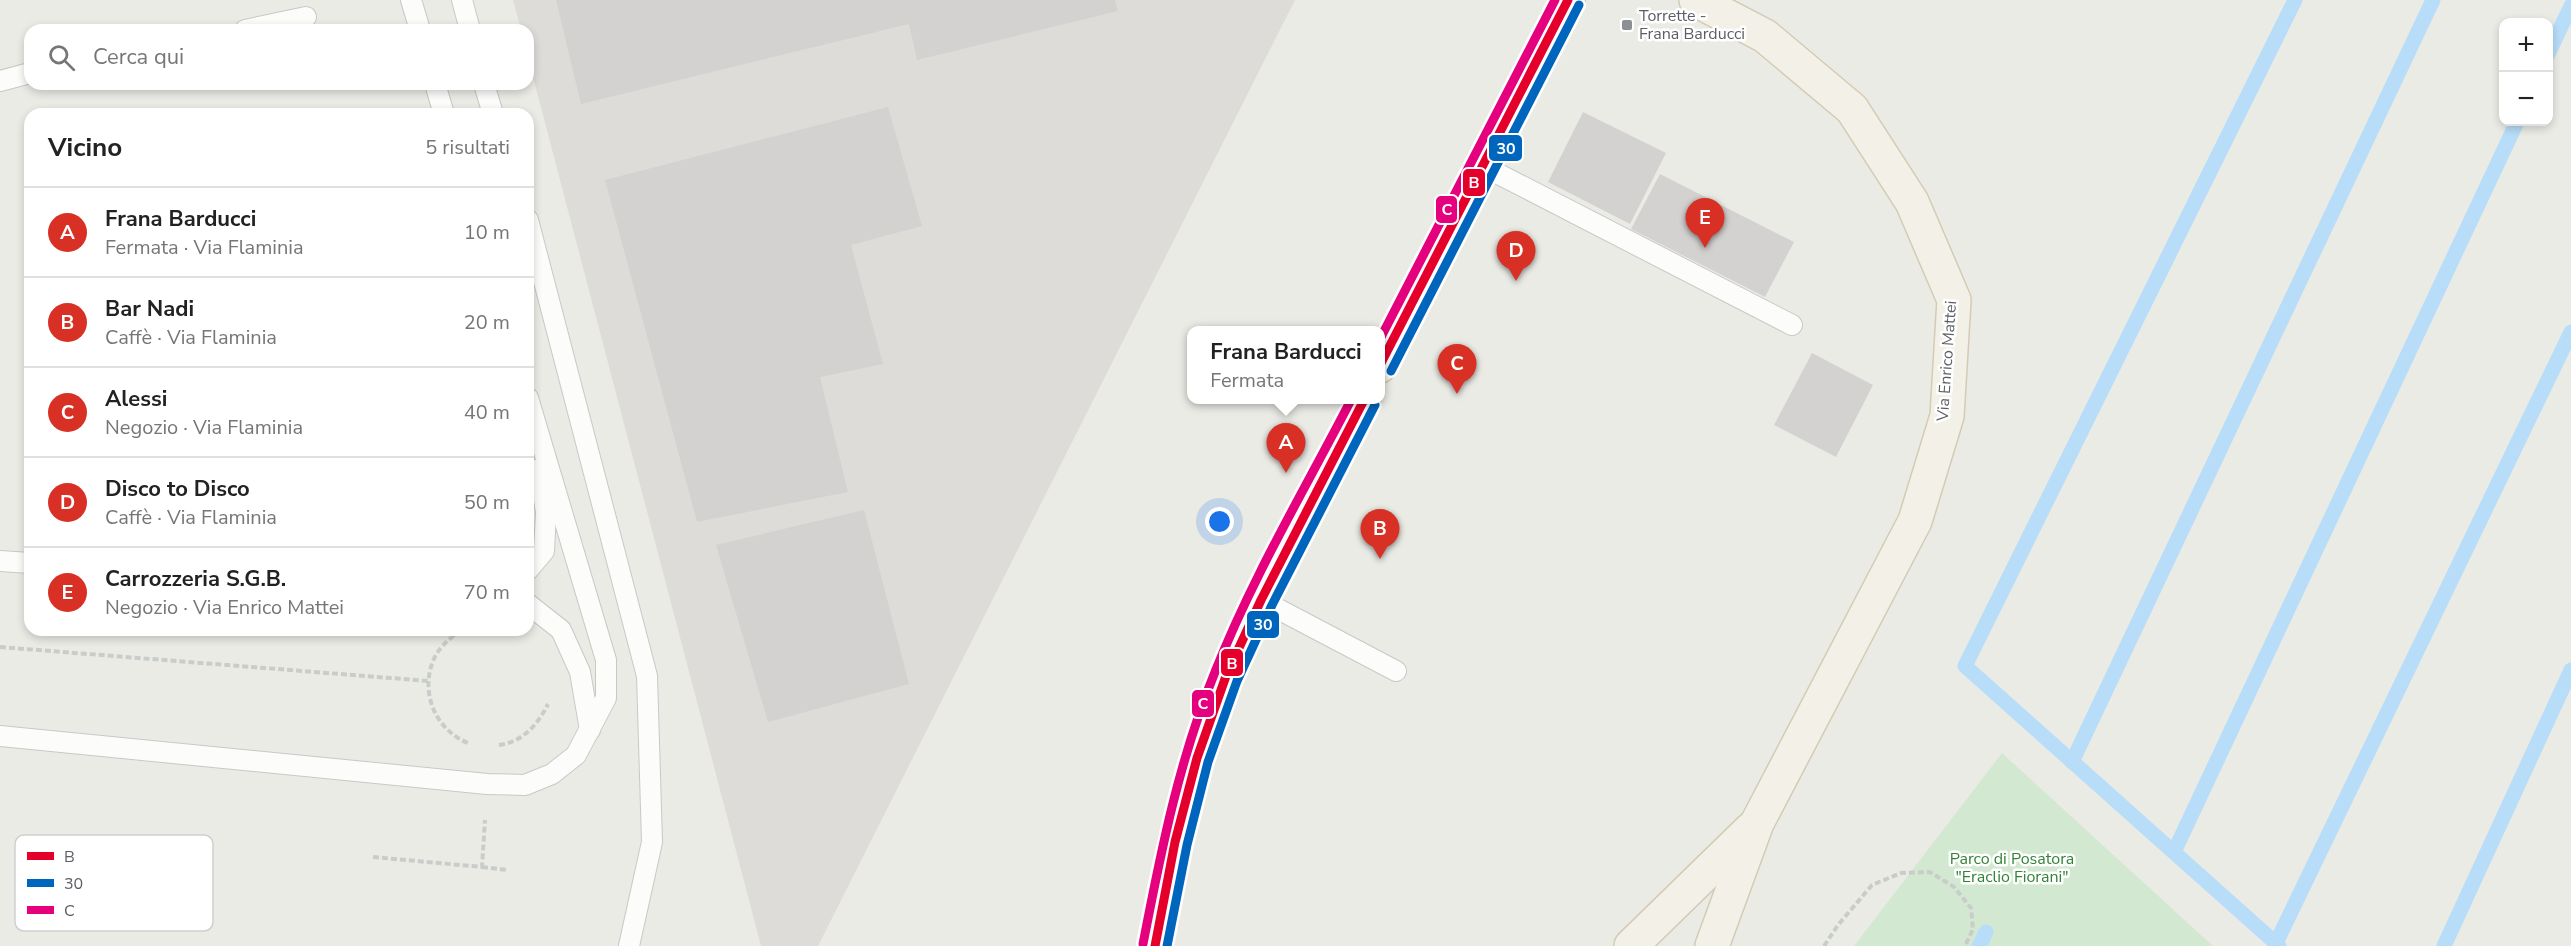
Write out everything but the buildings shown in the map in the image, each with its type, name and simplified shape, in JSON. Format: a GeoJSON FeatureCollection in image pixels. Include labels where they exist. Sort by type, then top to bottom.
{"type":"FeatureCollection","features":[{"type":"Feature","properties":{"kind":"main road"},"geometry":{"type":"LineString","coordinates":[[1385,356],[1568,0]]}},
{"type":"Feature","properties":{"kind":"main road","name":"Via Enrico Mattei"},"geometry":{"type":"LineString","coordinates":[[1696,0],[1765,36],[1852,109],[1912,202],[1954,300],[1947,416],[1915,521],[1757,823]]}},
{"type":"Feature","properties":{"kind":"main road"},"geometry":{"type":"LineString","coordinates":[[1155,946],[1175,842],[1197,758],[1226,676],[1261,600],[1361,404]]}},
{"type":"Feature","properties":{"kind":"main road"},"geometry":{"type":"LineString","coordinates":[[1631,946],[1757,823]]}},
{"type":"Feature","properties":{"kind":"main road"},"geometry":{"type":"LineString","coordinates":[[1712,946],[1757,823]]}},
{"type":"Feature","properties":{"kind":"lane"},"geometry":{"type":"LineString","coordinates":[[411,0],[418,24]]}},
{"type":"Feature","properties":{"kind":"lane"},"geometry":{"type":"LineString","coordinates":[[462,0],[468,24]]}},
{"type":"Feature","properties":{"kind":"lane"},"geometry":{"type":"LineString","coordinates":[[273,24],[306,17]]}},
{"type":"Feature","properties":{"kind":"lane"},"geometry":{"type":"LineString","coordinates":[[0,81],[24,75]]}},
{"type":"Feature","properties":{"kind":"lane"},"geometry":{"type":"LineString","coordinates":[[437,90],[442,108]]}},
{"type":"Feature","properties":{"kind":"lane"},"geometry":{"type":"LineString","coordinates":[[486,90],[491,108]]}},
{"type":"Feature","properties":{"kind":"lane"},"geometry":{"type":"LineString","coordinates":[[1483,166],[1792,325]]}},
{"type":"Feature","properties":{"kind":"lane"},"geometry":{"type":"LineString","coordinates":[[534,243],[646,676],[652,842],[629,946]]}},
{"type":"Feature","properties":{"kind":"lane"},"geometry":{"type":"LineString","coordinates":[[0,736],[487,784],[525,785],[552,774],[576,755],[606,698],[606,660],[534,417]]}},
{"type":"Feature","properties":{"kind":"lane"},"geometry":{"type":"LineString","coordinates":[[534,433],[546,512],[544,551],[534,563]]}},
{"type":"Feature","properties":{"kind":"lane"},"geometry":{"type":"LineString","coordinates":[[0,561],[24,563]]}},
{"type":"Feature","properties":{"kind":"lane"},"geometry":{"type":"LineString","coordinates":[[1261,600],[1396,671]]}},
{"type":"Feature","properties":{"kind":"lane"},"geometry":{"type":"LineString","coordinates":[[534,609],[561,630],[580,672],[590,730]]}},
{"type":"Feature","properties":{"kind":"path"},"geometry":{"type":"LineString","coordinates":[[452,636],[445,642],[433,660],[428,681],[429,700],[437,718],[450,733],[466,742],[485,747],[505,744],[524,736],[539,722],[548,704],[550,693]]}},
{"type":"Feature","properties":{"kind":"path"},"geometry":{"type":"LineString","coordinates":[[0,647],[428,681]]}},
{"type":"Feature","properties":{"kind":"path"},"geometry":{"type":"LineString","coordinates":[[482,867],[487,784],[485,747]]}},
{"type":"Feature","properties":{"kind":"path"},"geometry":{"type":"LineString","coordinates":[[373,857],[507,870]]}},
{"type":"Feature","properties":{"kind":"path"},"geometry":{"type":"LineString","coordinates":[[1824,946],[1838,925],[1872,885],[1901,873],[1930,872],[1954,887],[1971,908],[1973,929],[1965,946]]}},
{"type":"Feature","properties":{"kind":"shaded area"},"geometry":{"type":"Polygon","coordinates":[[[513,0],[1295,0],[818,946],[761,946],[534,81],[534,24],[519,24],[513,0]]]}},
{"type":"Feature","properties":{"kind":"green space","name":"Parco di Posatora \"Eraclio Fiorani\""},"geometry":{"type":"Polygon","coordinates":[[[2002,753],[2213,946],[1854,946],[2002,753]]]}},
{"type":"Feature","properties":{"kind":"waterway"},"geometry":{"type":"LineString","coordinates":[[2279,946],[1965,666],[2295,0]]}},
{"type":"Feature","properties":{"kind":"waterway"},"geometry":{"type":"LineString","coordinates":[[2072,762],[2433,0]]}},
{"type":"Feature","properties":{"kind":"waterway"},"geometry":{"type":"LineString","coordinates":[[2553,44],[2571,6]]}},
{"type":"Feature","properties":{"kind":"waterway"},"geometry":{"type":"LineString","coordinates":[[2174,852],[2515,126]]}},
{"type":"Feature","properties":{"kind":"waterway"},"geometry":{"type":"LineString","coordinates":[[2276,943],[2571,332]]}},
{"type":"Feature","properties":{"kind":"waterway"},"geometry":{"type":"LineString","coordinates":[[2444,946],[2571,670]]}},
{"type":"Feature","properties":{"kind":"waterway"},"geometry":{"type":"LineString","coordinates":[[1979,946],[1986,932]]}},
{"type":"Feature","properties":{"kind":"transit line","name":"C"},"geometry":{"type":"LineString","coordinates":[[1385,329],[1555,0]]}},
{"type":"Feature","properties":{"kind":"transit line","name":"B"},"geometry":{"type":"LineString","coordinates":[[1385,355],[1568,0]]}},
{"type":"Feature","properties":{"kind":"transit line","name":"30"},"geometry":{"type":"LineString","coordinates":[[1391,371],[1579,5]]}},
{"type":"Feature","properties":{"kind":"transit line","name":"C"},"geometry":{"type":"LineString","coordinates":[[1143,944],[1172,806],[1202,705],[1245,602],[1349,404]]}},
{"type":"Feature","properties":{"kind":"transit line","name":"B"},"geometry":{"type":"LineString","coordinates":[[1155,946],[1175,842],[1197,758],[1226,676],[1261,600],[1362,404]]}},
{"type":"Feature","properties":{"kind":"transit line","name":"30"},"geometry":{"type":"LineString","coordinates":[[1167,946],[1187,845],[1208,762],[1237,681],[1272,605],[1375,405]]}},
{"type":"Feature","properties":{"kind":"place","name":"Torrette - Frana Barducci"},"geometry":{"type":"Point","coordinates":[1627,25]}},
{"type":"Feature","properties":{"kind":"place","name":"Carrozzeria S.G.B."},"geometry":{"type":"Point","coordinates":[1705,248]}},
{"type":"Feature","properties":{"kind":"place","name":"Disco to Disco"},"geometry":{"type":"Point","coordinates":[1516,281]}},
{"type":"Feature","properties":{"kind":"place","name":"Alessi"},"geometry":{"type":"Point","coordinates":[1457,394]}},
{"type":"Feature","properties":{"kind":"place","name":"Frana Barducci"},"geometry":{"type":"Point","coordinates":[1286,473]}},
{"type":"Feature","properties":{"kind":"place","name":"Bar Nadi"},"geometry":{"type":"Point","coordinates":[1380,559]}}]}
